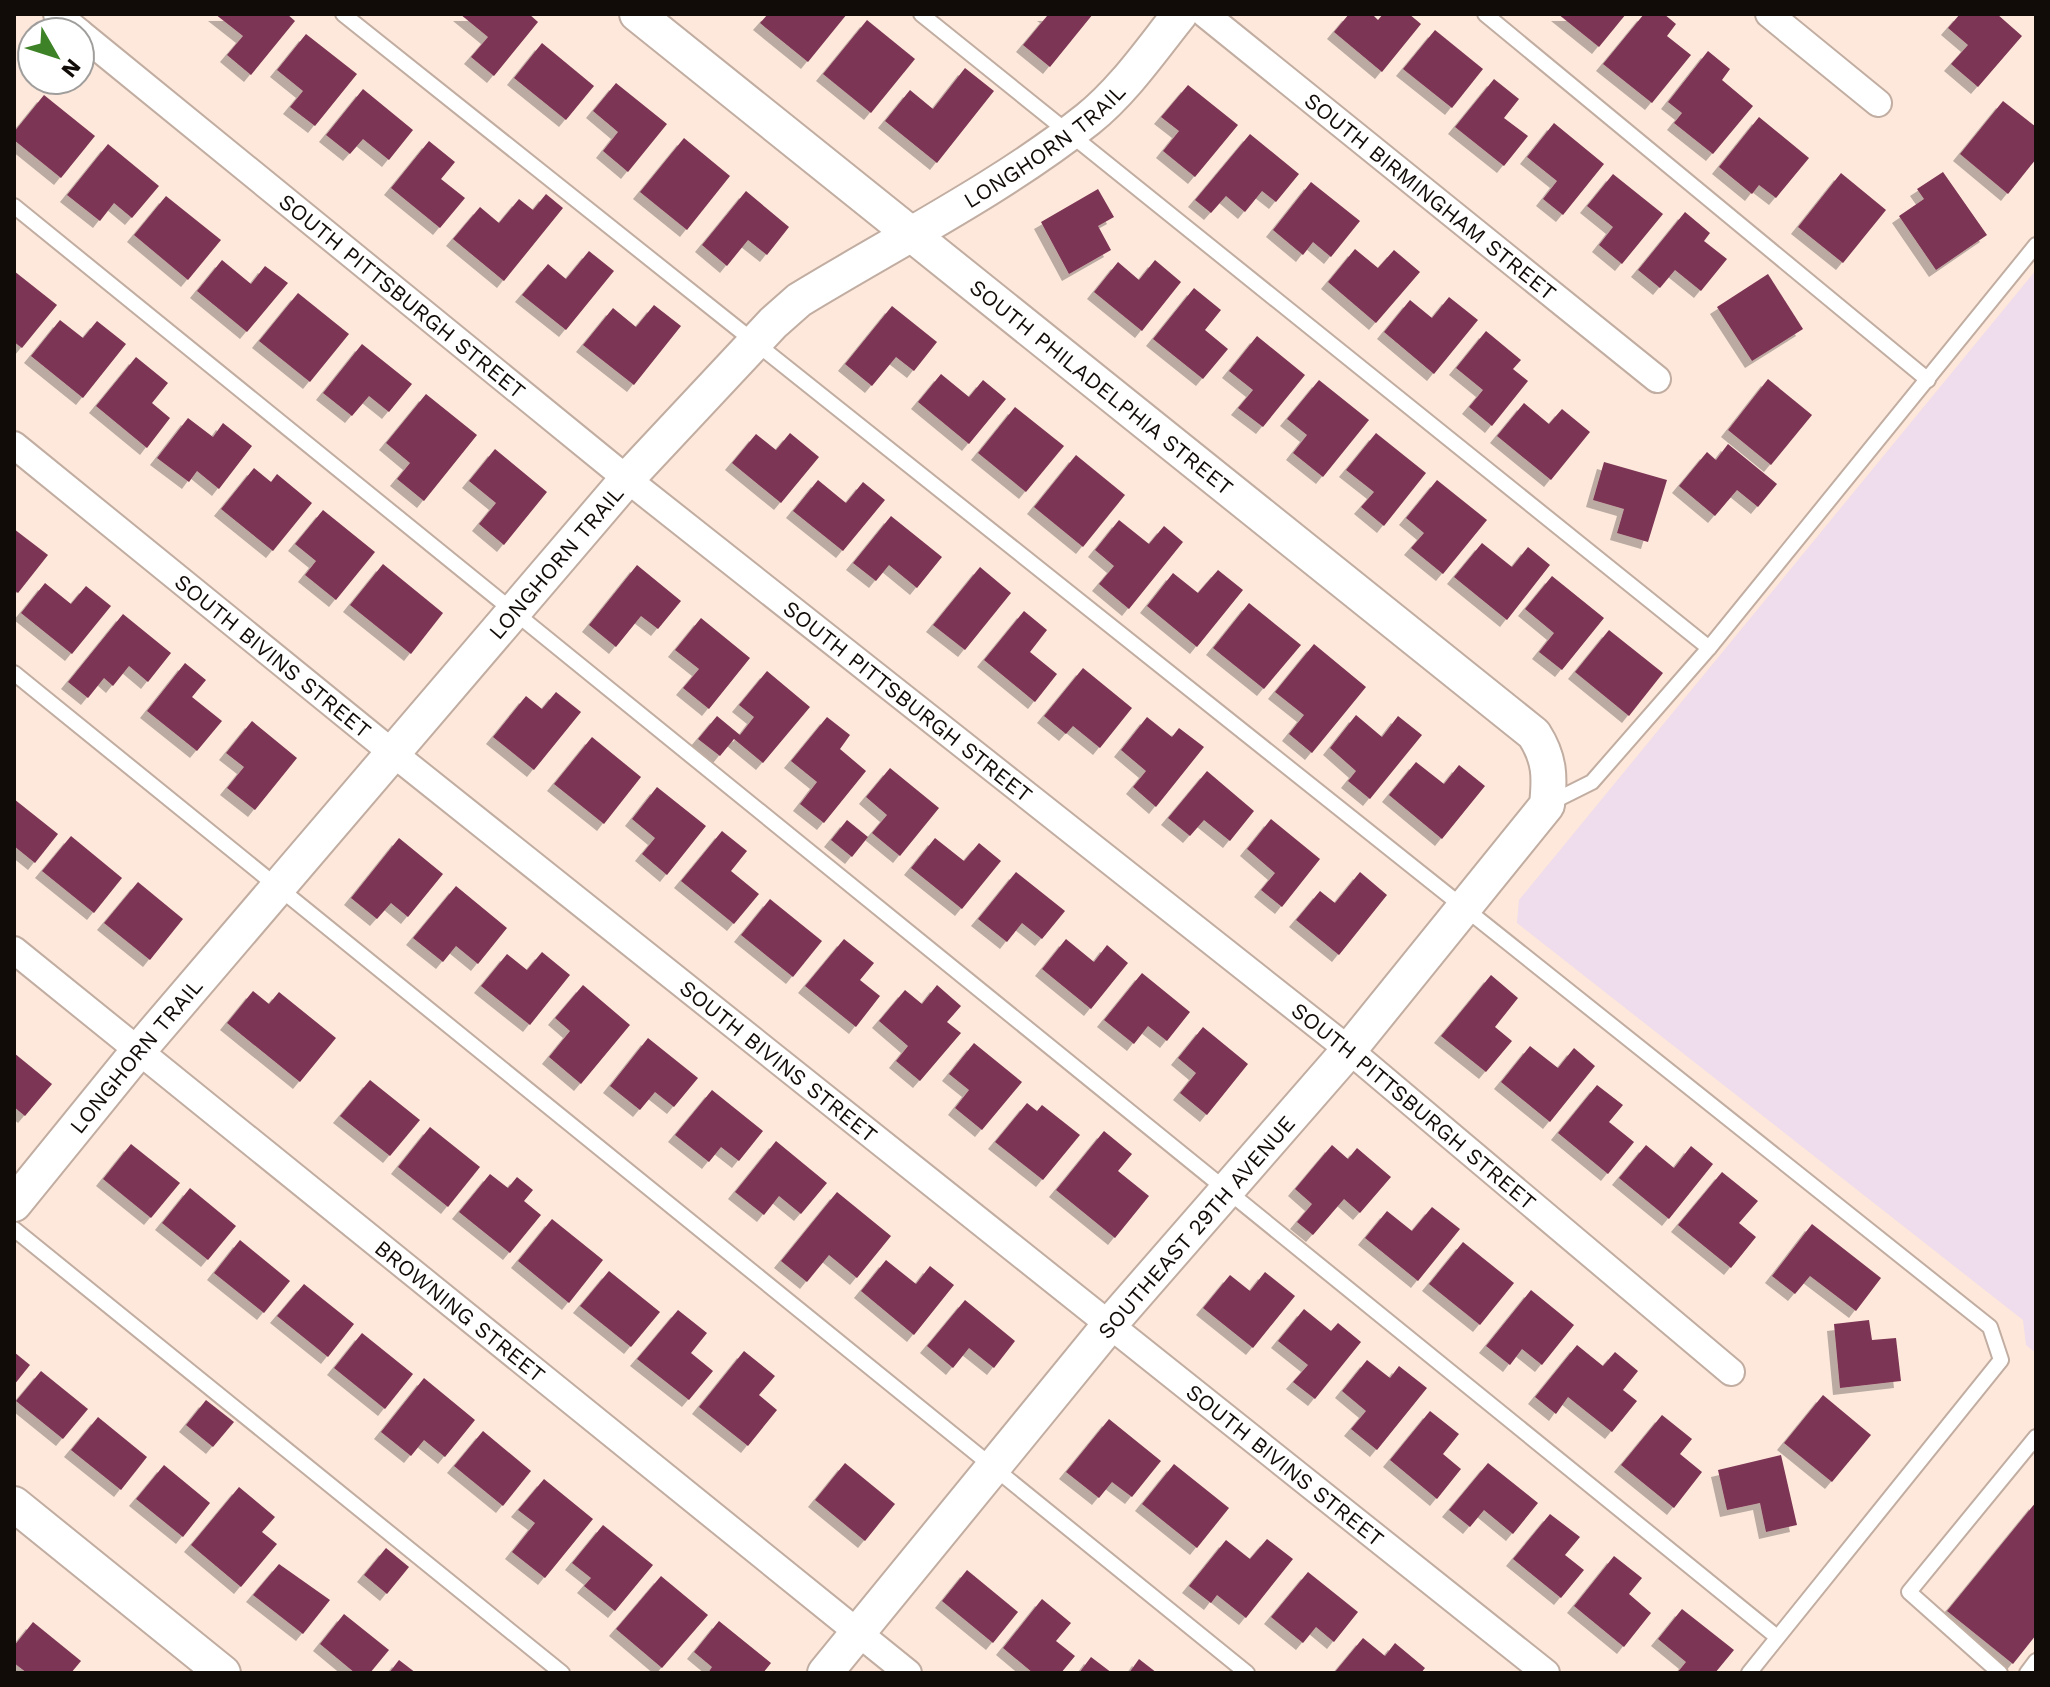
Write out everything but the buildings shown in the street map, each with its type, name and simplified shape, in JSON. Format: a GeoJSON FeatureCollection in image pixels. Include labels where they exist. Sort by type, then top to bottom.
{"type":"FeatureCollection","features":[{"type":"Feature","properties":{"kind":"street","name":"SOUTH PHILADELPHIA STREET"},"geometry":{"type":"LineString","coordinates":[[637,14],[1534,734],[1544,749],[1549,790]]}},
{"type":"Feature","properties":{"kind":"street","name":"LONGHORN TRAIL"},"geometry":{"type":"LineString","coordinates":[[14,1204],[139,1050],[627,479],[756,341],[799,300],[999,180],[1067,133],[1119,90],[1180,14]]}},
{"type":"Feature","properties":{"kind":"street","name":"SOUTH BIRMINGHAM STREET"},"geometry":{"type":"LineString","coordinates":[[1205,14],[1657,379]]}},
{"type":"Feature","properties":{"kind":"street"},"geometry":{"type":"LineString","coordinates":[[1769,14],[1878,103]]}},
{"type":"Feature","properties":{"kind":"street","name":"SOUTH PITTSBURGH STREET"},"geometry":{"type":"LineString","coordinates":[[96,46],[627,479],[1349,1050],[1731,1372]]}},
{"type":"Feature","properties":{"kind":"street","name":"SOUTH BIVINS STREET"},"geometry":{"type":"LineString","coordinates":[[14,445],[394,754],[1546,1673]]}},
{"type":"Feature","properties":{"kind":"street","name":"SOUTHEAST 29TH AVENUE"},"geometry":{"type":"LineString","coordinates":[[825,1673],[1111,1323],[1349,1050],[1462,909],[1549,790]]}},
{"type":"Feature","properties":{"kind":"street","name":"BROWNING STREET"},"geometry":{"type":"LineString","coordinates":[[14,950],[908,1673]]}},
{"type":"Feature","properties":{"kind":"street"},"geometry":{"type":"LineString","coordinates":[[14,1504],[223,1673]]}},
{"type":"Feature","properties":{"kind":"lane"},"geometry":{"type":"LineString","coordinates":[[343,14],[1990,1327],[2001,1360],[1749,1673]]}},
{"type":"Feature","properties":{"kind":"lane"},"geometry":{"type":"LineString","coordinates":[[921,14],[1709,648]]}},
{"type":"Feature","properties":{"kind":"lane"},"geometry":{"type":"LineString","coordinates":[[1485,14],[1928,380]]}},
{"type":"Feature","properties":{"kind":"lane"},"geometry":{"type":"LineString","coordinates":[[14,206],[1777,1637]]}},
{"type":"Feature","properties":{"kind":"lane"},"geometry":{"type":"LineString","coordinates":[[1549,790],[1592,782],[1709,648],[2036,245]]}},
{"type":"Feature","properties":{"kind":"lane"},"geometry":{"type":"LineString","coordinates":[[14,673],[995,1465],[1247,1673]]}},
{"type":"Feature","properties":{"kind":"lane"},"geometry":{"type":"LineString","coordinates":[[14,1229],[562,1673]]}},
{"type":"Feature","properties":{"kind":"lane"},"geometry":{"type":"LineString","coordinates":[[2000,1673],[1909,1592],[2036,1437]]}},
{"type":"Feature","properties":{"kind":"lane"},"geometry":{"type":"LineString","coordinates":[[2027,1673],[2036,1661]]}},
{"type":"Feature","properties":{"kind":"shaded area"},"geometry":{"type":"Polygon","coordinates":[[[2036,270],[2036,1353],[2026,1345],[2023,1320],[1517,923],[1519,900],[2036,270]]]}}]}
